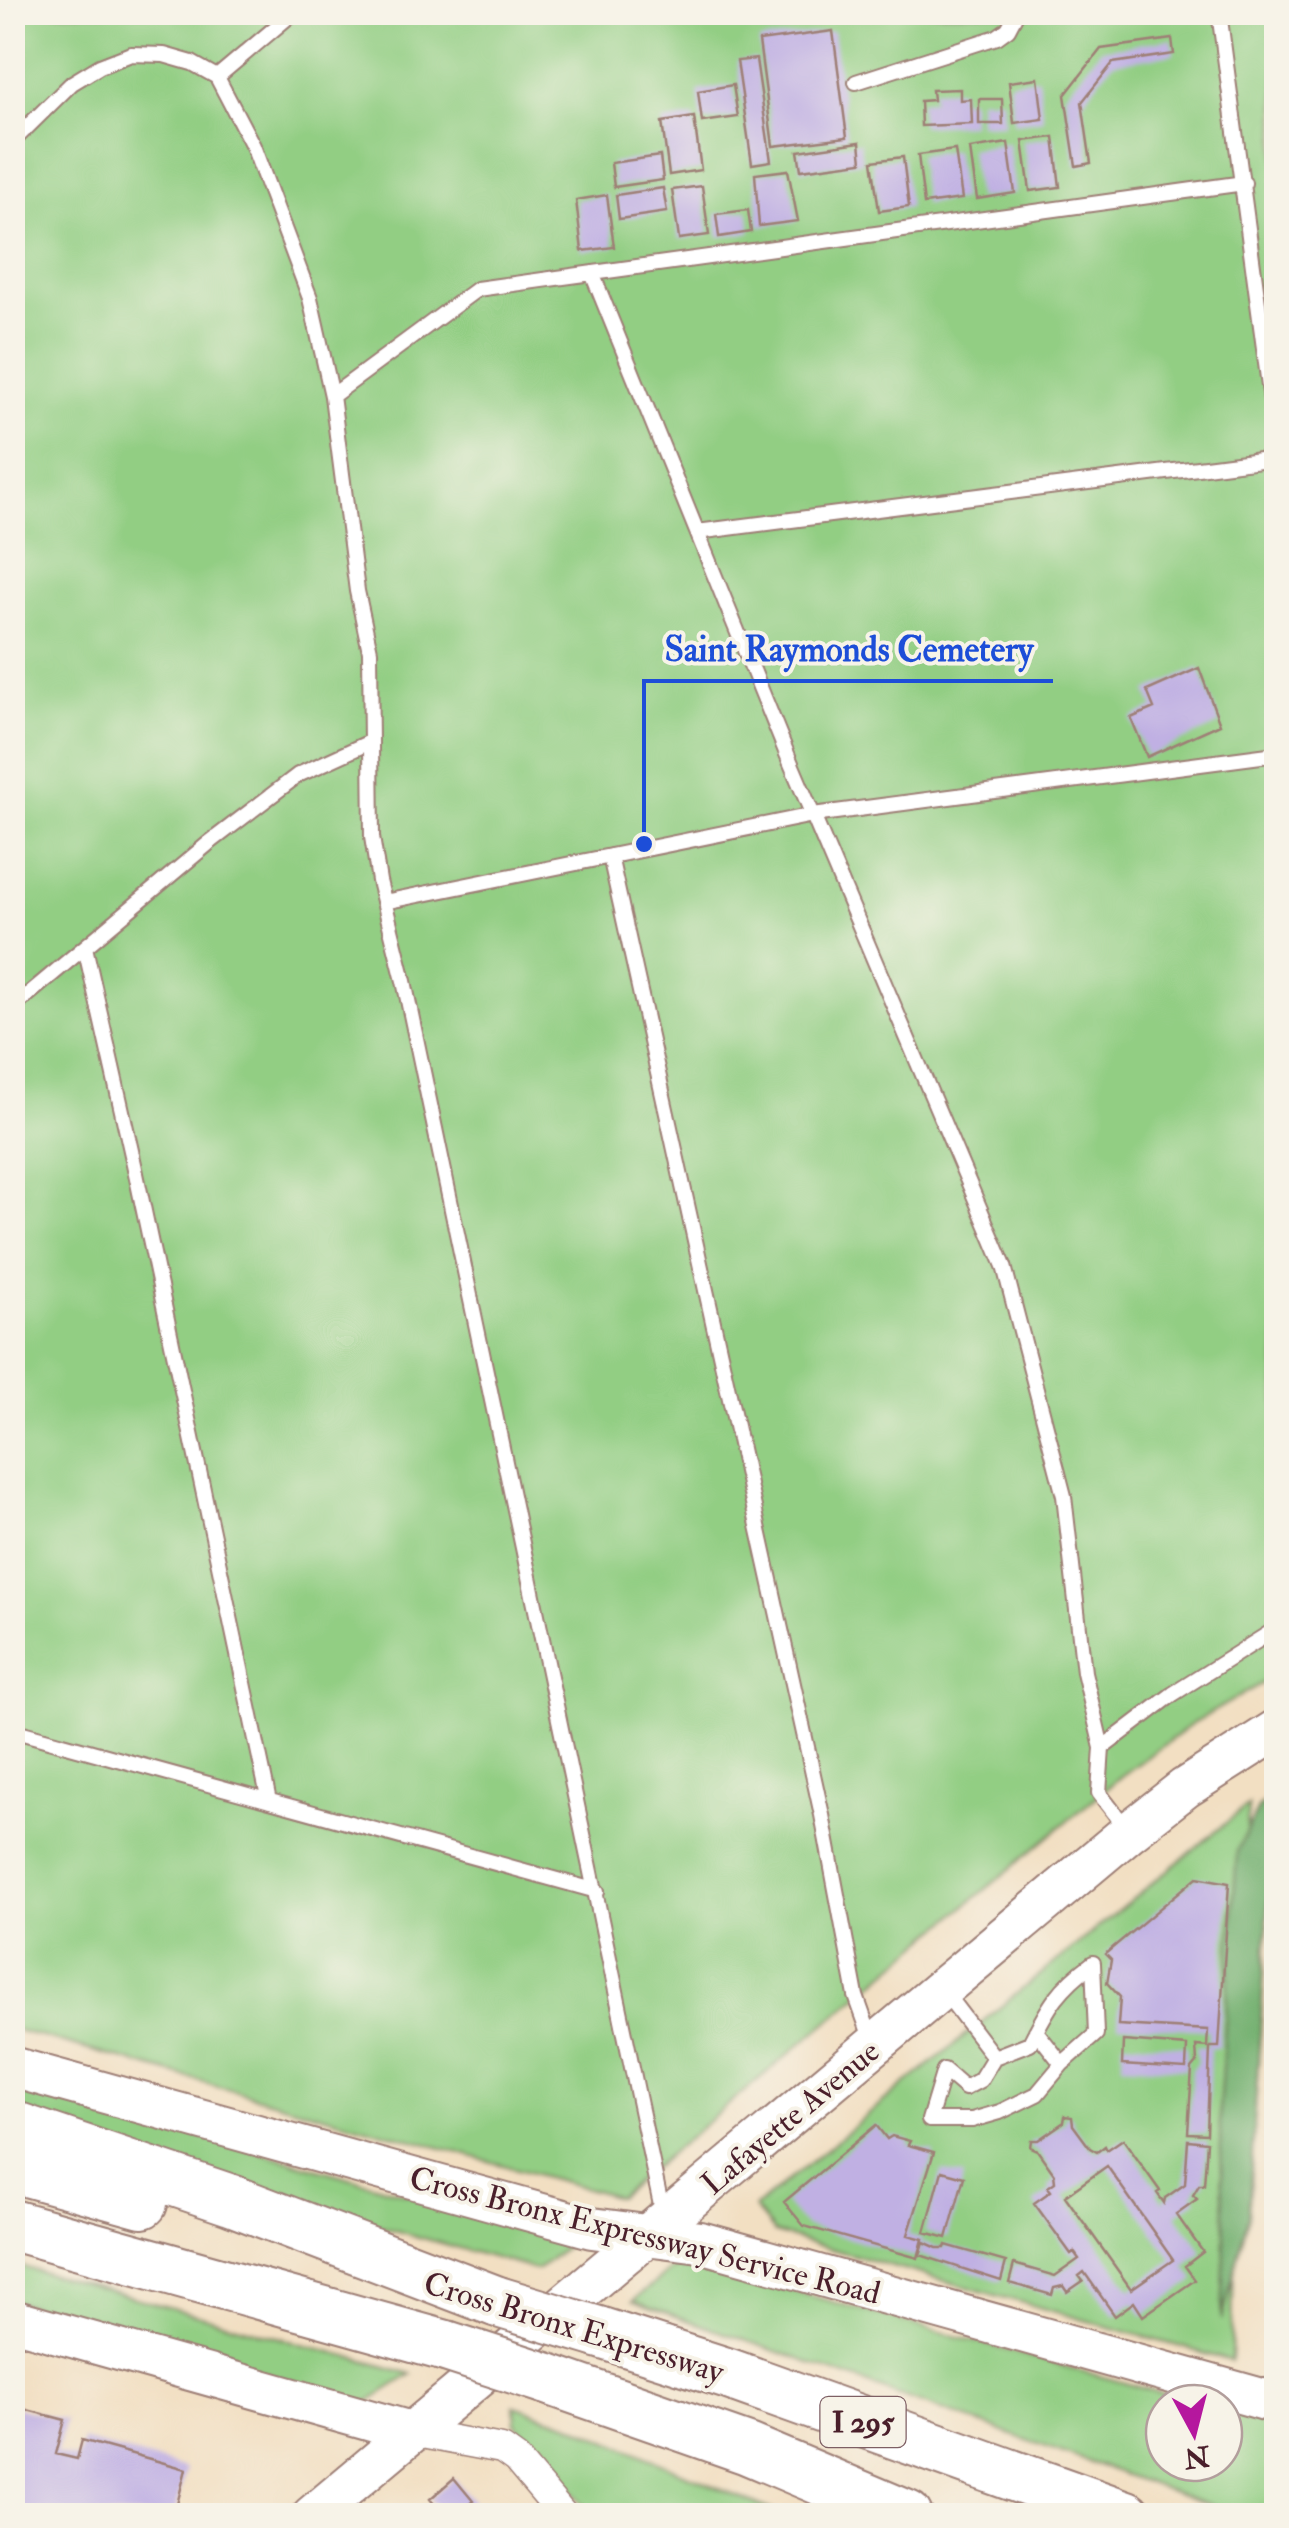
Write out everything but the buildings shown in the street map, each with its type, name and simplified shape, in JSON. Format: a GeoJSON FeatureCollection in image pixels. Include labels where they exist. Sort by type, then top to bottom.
{"type":"FeatureCollection","features":[{"type":"Feature","properties":{"kind":"highway"},"geometry":{"type":"LineString","coordinates":[[12,2126],[232,2200],[498,2302]]}},
{"type":"Feature","properties":{"kind":"highway","name":"Cross Bronx Expressway"},"geometry":{"type":"LineString","coordinates":[[12,2167],[598,2332],[729,2374],[1126,2516]]}},
{"type":"Feature","properties":{"kind":"highway","name":"Cross Bronx Expressway"},"geometry":{"type":"LineString","coordinates":[[12,2225],[446,2346],[546,2378],[748,2449],[888,2508]]}},
{"type":"Feature","properties":{"kind":"street","name":"Lafayette Avenue"},"geometry":{"type":"LineString","coordinates":[[312,2516],[1130,1832],[1185,1788],[1276,1730]]}},
{"type":"Feature","properties":{"kind":"street","name":"Cross Bronx Expressway Service Road"},"geometry":{"type":"LineString","coordinates":[[12,2067],[592,2228],[656,2228],[1276,2402]]}},
{"type":"Feature","properties":{"kind":"street"},"geometry":{"type":"LineString","coordinates":[[12,2320],[411,2432],[502,2449],[516,2459],[564,2516]]}},
{"type":"Feature","properties":{"kind":"lane"},"geometry":{"type":"LineString","coordinates":[[218,77],[294,12]]}},
{"type":"Feature","properties":{"kind":"lane"},"geometry":{"type":"LineString","coordinates":[[856,82],[997,37],[1008,29],[1017,12]]}},
{"type":"Feature","properties":{"kind":"lane"},"geometry":{"type":"LineString","coordinates":[[1219,12],[1276,438]]}},
{"type":"Feature","properties":{"kind":"lane"},"geometry":{"type":"LineString","coordinates":[[12,142],[72,84],[100,66],[131,54],[164,55],[192,62],[218,77],[252,146],[310,298],[332,396],[357,591],[370,651],[372,836],[597,1891],[656,2228]]}},
{"type":"Feature","properties":{"kind":"lane"},"geometry":{"type":"LineString","coordinates":[[332,396],[477,289],[1244,184]]}},
{"type":"Feature","properties":{"kind":"lane"},"geometry":{"type":"LineString","coordinates":[[592,273],[813,816],[1004,1266],[1064,1496],[1084,1672],[1102,1748],[1099,1794],[1130,1832]]}},
{"type":"Feature","properties":{"kind":"lane"},"geometry":{"type":"LineString","coordinates":[[697,532],[1276,458]]}},
{"type":"Feature","properties":{"kind":"lane"},"geometry":{"type":"LineString","coordinates":[[12,1008],[209,842],[298,775],[370,742]]}},
{"type":"Feature","properties":{"kind":"lane"},"geometry":{"type":"LineString","coordinates":[[384,902],[813,816],[1276,754]]}},
{"type":"Feature","properties":{"kind":"lane"},"geometry":{"type":"LineString","coordinates":[[610,856],[822,1815],[856,1996],[874,2046]]}},
{"type":"Feature","properties":{"kind":"lane"},"geometry":{"type":"LineString","coordinates":[[85,947],[269,1800]]}},
{"type":"Feature","properties":{"kind":"lane"},"geometry":{"type":"LineString","coordinates":[[1102,1748],[1188,1683],[1276,1629]]}},
{"type":"Feature","properties":{"kind":"lane"},"geometry":{"type":"LineString","coordinates":[[12,1730],[597,1891]]}},
{"type":"Feature","properties":{"kind":"lane"},"geometry":{"type":"LineString","coordinates":[[1093,1963],[1096,2034],[1062,2064],[1037,2094],[972,2120],[929,2120],[944,2070],[965,2088],[980,2080],[994,2057],[1030,2043],[1036,2031],[1066,1984],[1093,1963]]}},
{"type":"Feature","properties":{"kind":"lane"},"geometry":{"type":"LineString","coordinates":[[942,1990],[994,2057]]}},
{"type":"Feature","properties":{"kind":"lane"},"geometry":{"type":"LineString","coordinates":[[1036,2031],[1062,2064]]}},
{"type":"Feature","properties":{"kind":"green space"},"geometry":{"type":"Polygon","coordinates":[[[12,13],[1276,13],[1276,1675],[1195,1722],[1121,1776],[618,2197],[13,2029],[12,13]]]}},
{"type":"Feature","properties":{"kind":"green space"},"geometry":{"type":"Polygon","coordinates":[[[1276,1794],[1248,2218],[1222,2320],[1225,2239],[1219,2110],[1237,1851],[1259,1806],[1276,1794]]]}},
{"type":"Feature","properties":{"kind":"green space"},"geometry":{"type":"Polygon","coordinates":[[[1248,1805],[1231,2361],[774,2233],[754,2208],[1248,1805]]]}},
{"type":"Feature","properties":{"kind":"green space"},"geometry":{"type":"Polygon","coordinates":[[[13,2082],[565,2239],[566,2246],[537,2270],[200,2176],[13,2109],[13,2082]]]}},
{"type":"Feature","properties":{"kind":"green space"},"geometry":{"type":"Polygon","coordinates":[[[682,2260],[1144,2388],[1144,2481],[633,2301],[682,2260]]]}},
{"type":"Feature","properties":{"kind":"green space"},"geometry":{"type":"Polygon","coordinates":[[[12,2264],[412,2374],[366,2403],[13,2301],[12,2264]]]}},
{"type":"Feature","properties":{"kind":"green space"},"geometry":{"type":"Polygon","coordinates":[[[515,2406],[574,2426],[782,2515],[592,2515],[516,2423],[515,2406]]]}},
{"type":"Feature","properties":{"kind":"green space"},"geometry":{"type":"Polygon","coordinates":[[[1244,2416],[1276,2425],[1276,2515],[1239,2515],[1148,2483],[1244,2483],[1244,2416]]]}},
{"type":"Feature","properties":{"kind":"place","name":"Saint Raymonds Cemetery"},"geometry":{"type":"Point","coordinates":[644,844]}}]}
